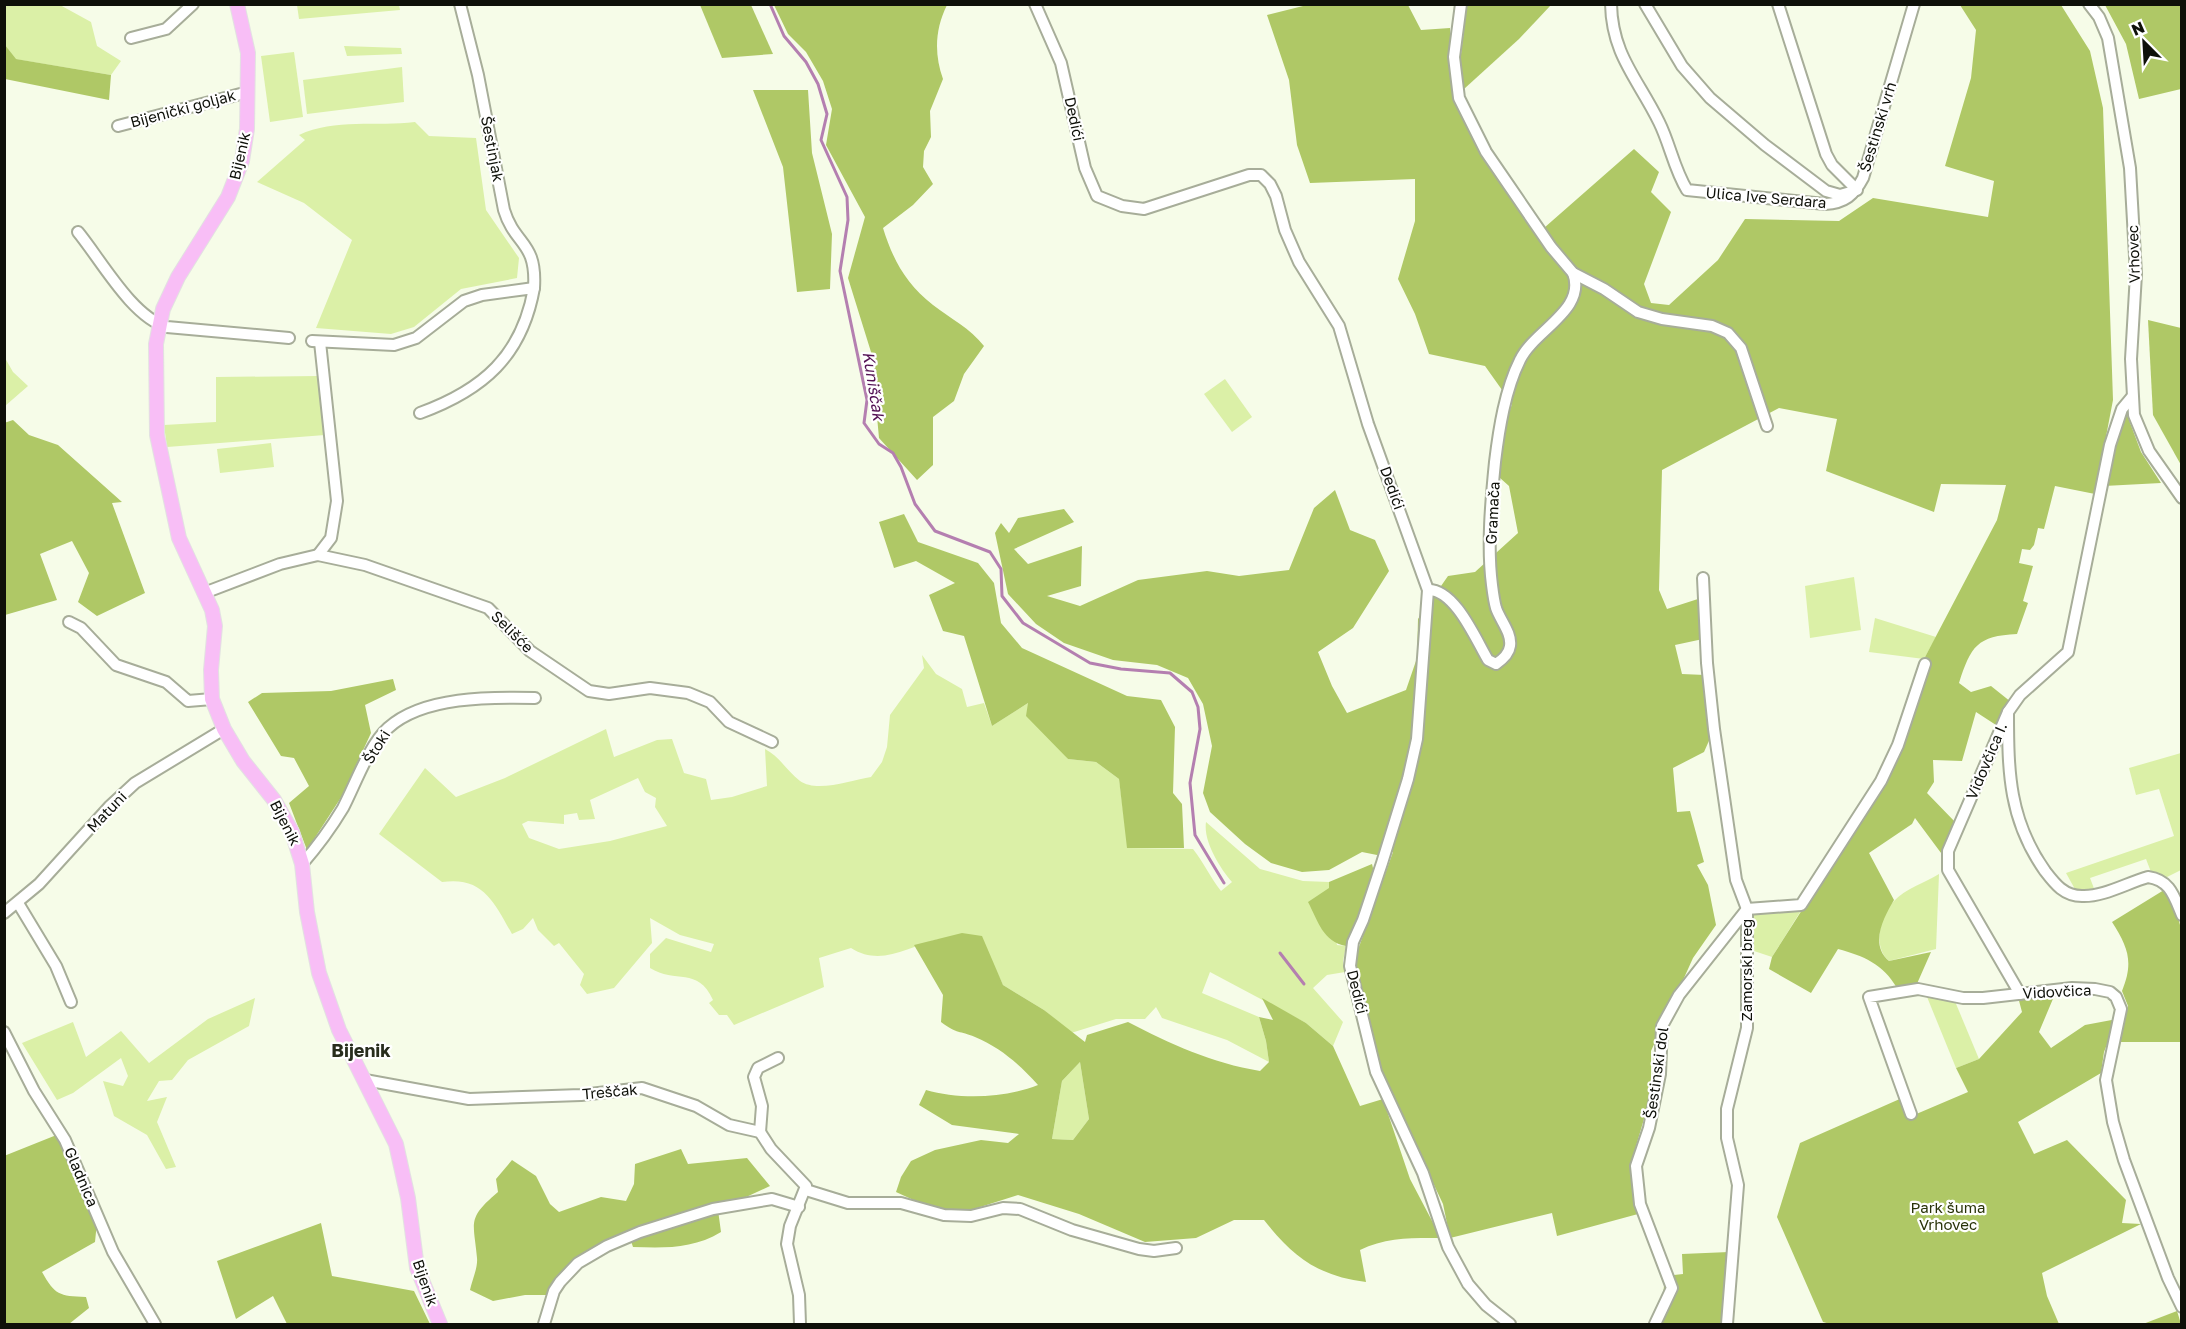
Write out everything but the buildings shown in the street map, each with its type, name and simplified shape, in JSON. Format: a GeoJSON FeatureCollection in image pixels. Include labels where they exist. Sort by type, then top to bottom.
{"type":"FeatureCollection","features":[{"type":"Feature","properties":{"kind":"main road","name":"Bijenik"},"geometry":{"type":"LineString","coordinates":[[237,4],[247,42],[247,129],[239,172],[224,205],[178,277],[159,325],[156,364],[157,435],[179,538],[204,593],[215,626],[211,670],[212,699],[224,729],[243,761],[283,813],[302,864],[307,912],[319,973],[339,1030],[396,1144],[408,1198],[417,1268],[440,1324]]}},
{"type":"Feature","properties":{"kind":"street"},"geometry":{"type":"LineString","coordinates":[[131,38],[166,29],[182,8],[193,4]]}},
{"type":"Feature","properties":{"kind":"street","name":"Šestinjak"},"geometry":{"type":"LineString","coordinates":[[420,413],[462,396],[484,380],[502,361],[524,326],[534,288],[533,260],[510,226],[504,210],[478,75],[460,4]]}},
{"type":"Feature","properties":{"kind":"street","name":"Dedići"},"geometry":{"type":"LineString","coordinates":[[1035,4],[1061,63],[1084,168],[1097,196],[1122,206],[1144,209],[1249,175],[1261,175],[1270,184],[1299,262],[1338,326],[1368,424],[1428,590],[1417,739],[1408,779],[1382,863],[1350,953],[1350,966],[1376,1072],[1423,1173],[1455,1263],[1467,1284],[1486,1305],[1510,1324]]}},
{"type":"Feature","properties":{"kind":"street"},"geometry":{"type":"LineString","coordinates":[[1461,4],[1454,57],[1459,98],[1486,152],[1551,248],[1573,273],[1604,289],[1638,312],[1662,319],[1712,326],[1728,333],[1741,348],[1767,426]]}},
{"type":"Feature","properties":{"kind":"street","name":"Ulica Ive Serdara"},"geometry":{"type":"LineString","coordinates":[[1611,4],[1611,23],[1617,48],[1659,121],[1687,190],[1825,204],[1845,201],[1857,190]]}},
{"type":"Feature","properties":{"kind":"street","name":"Ulica Ive Serdara"},"geometry":{"type":"LineString","coordinates":[[1645,4],[1683,66],[1710,98],[1765,145],[1826,191],[1840,195],[1857,190]]}},
{"type":"Feature","properties":{"kind":"street","name":"Šestinski vrh"},"geometry":{"type":"LineString","coordinates":[[1778,4],[1826,154],[1832,165],[1857,190],[1887,102],[1914,4]]}},
{"type":"Feature","properties":{"kind":"street","name":"Vrhovec"},"geometry":{"type":"LineString","coordinates":[[2089,4],[2099,16],[2108,38],[2130,168],[2136,274],[2132,397],[2134,415],[2144,441],[2158,467],[2181,498]]}},
{"type":"Feature","properties":{"kind":"street","name":"Bijenički goljak"},"geometry":{"type":"LineString","coordinates":[[118,126],[248,92]]}},
{"type":"Feature","properties":{"kind":"street"},"geometry":{"type":"LineString","coordinates":[[78,232],[140,311],[159,325],[289,338]]}},
{"type":"Feature","properties":{"kind":"street","name":"Gramača"},"geometry":{"type":"LineString","coordinates":[[1428,590],[1436,589],[1443,593],[1460,612],[1488,660],[1496,664],[1504,657],[1510,647],[1507,629],[1496,607],[1492,584],[1490,542],[1495,461],[1510,384],[1520,359],[1532,341],[1569,305],[1577,293],[1573,273]]}},
{"type":"Feature","properties":{"kind":"street"},"geometry":{"type":"LineString","coordinates":[[318,555],[331,538],[337,501],[316,341],[394,345],[416,338],[464,301],[482,295],[534,288]]}},
{"type":"Feature","properties":{"kind":"street","name":"Vidovčica I."},"geometry":{"type":"LineString","coordinates":[[2020,994],[1952,878],[1947,859],[2008,712],[2020,695],[2068,652],[2110,445],[2122,409],[2132,397]]}},
{"type":"Feature","properties":{"kind":"street","name":"Selišće"},"geometry":{"type":"LineString","coordinates":[[204,593],[280,564],[318,555],[396,574],[480,604],[494,613],[530,651],[589,691],[609,694],[650,688],[687,693],[710,702],[729,722],[772,742]]}},
{"type":"Feature","properties":{"kind":"street","name":"Zamorski breg"},"geometry":{"type":"LineString","coordinates":[[1703,578],[1707,663],[1714,729],[1736,880],[1747,909],[1747,1028],[1727,1108],[1727,1138],[1738,1185],[1727,1324]]}},
{"type":"Feature","properties":{"kind":"street"},"geometry":{"type":"LineString","coordinates":[[69,622],[81,628],[116,664],[166,682],[188,701],[212,699]]}},
{"type":"Feature","properties":{"kind":"street"},"geometry":{"type":"LineString","coordinates":[[1747,909],[1801,905],[1881,781],[1898,745],[1925,664]]}},
{"type":"Feature","properties":{"kind":"street","name":"Štoki"},"geometry":{"type":"LineString","coordinates":[[302,864],[332,826],[379,739],[392,725],[424,710],[461,700],[485,696],[535,698]]}},
{"type":"Feature","properties":{"kind":"street"},"geometry":{"type":"LineString","coordinates":[[2008,712],[2007,751],[2015,811],[2034,855],[2053,882],[2065,892],[2080,896],[2099,893],[2148,877],[2156,878],[2169,886],[2181,915]]}},
{"type":"Feature","properties":{"kind":"street","name":"Matuni"},"geometry":{"type":"LineString","coordinates":[[4,913],[39,884],[109,807],[135,783],[224,729]]}},
{"type":"Feature","properties":{"kind":"street"},"geometry":{"type":"LineString","coordinates":[[18,903],[56,966],[71,1002]]}},
{"type":"Feature","properties":{"kind":"street","name":"Šestinski dol"},"geometry":{"type":"LineString","coordinates":[[1655,1324],[1672,1288],[1640,1204],[1636,1166],[1649,1128],[1660,1074],[1662,1026],[1678,995],[1747,909]]}},
{"type":"Feature","properties":{"kind":"street","name":"Vidovčica"},"geometry":{"type":"LineString","coordinates":[[1911,1114],[1869,997],[1918,989],[1963,998],[2072,988],[2110,992],[2120,1003],[2119,1019],[2106,1080],[2113,1122],[2132,1182],[2181,1306]]}},
{"type":"Feature","properties":{"kind":"street","name":"Gladnica"},"geometry":{"type":"LineString","coordinates":[[4,1032],[34,1091],[65,1140],[113,1252],[154,1324]]}},
{"type":"Feature","properties":{"kind":"street"},"geometry":{"type":"LineString","coordinates":[[778,1058],[758,1068],[754,1077],[762,1106],[760,1132],[771,1149],[805,1183],[806,1190],[790,1226],[787,1244],[800,1295],[800,1324]]}},
{"type":"Feature","properties":{"kind":"street","name":"Treščak"},"geometry":{"type":"LineString","coordinates":[[365,1080],[469,1099],[579,1095],[650,1089],[696,1106],[729,1125],[760,1132]]}},
{"type":"Feature","properties":{"kind":"street"},"geometry":{"type":"LineString","coordinates":[[806,1190],[848,1203],[906,1204],[944,1215],[971,1216],[1003,1208],[1020,1209],[1072,1230],[1139,1249],[1154,1251],[1176,1248]]}},
{"type":"Feature","properties":{"kind":"street"},"geometry":{"type":"LineString","coordinates":[[544,1324],[554,1291],[560,1282],[578,1263],[607,1246],[640,1232],[713,1209],[772,1199],[799,1207]]}},
{"type":"Feature","properties":{"kind":"green space"},"geometry":{"type":"Polygon","coordinates":[[[4,5],[60,5],[91,22],[97,46],[121,61],[111,75],[15,59],[5,45],[4,5]]]}},
{"type":"Feature","properties":{"kind":"green space"},"geometry":{"type":"Polygon","coordinates":[[[297,5],[399,5],[400,10],[299,19],[297,5]]]}},
{"type":"Feature","properties":{"kind":"green space"},"geometry":{"type":"Polygon","coordinates":[[[700,5],[751,5],[773,54],[722,58],[700,5]]]}},
{"type":"Feature","properties":{"kind":"green space"},"geometry":{"type":"Polygon","coordinates":[[[774,5],[947,5],[940,23],[937,42],[938,60],[943,79],[930,111],[931,137],[924,151],[923,167],[933,184],[913,205],[883,228],[896,261],[915,289],[973,334],[984,346],[964,374],[954,401],[933,417],[933,465],[917,480],[879,438],[871,352],[848,278],[865,217],[826,145],[832,109],[823,81],[806,52],[788,34],[774,5]]]}},
{"type":"Feature","properties":{"kind":"green space"},"geometry":{"type":"Polygon","coordinates":[[[1307,5],[1408,5],[1421,30],[1450,28],[1454,98],[1485,160],[1536,235],[1634,149],[1659,172],[1651,192],[1671,212],[1644,284],[1651,303],[1669,305],[1718,260],[1745,219],[1839,221],[1873,198],[1988,217],[1994,181],[1945,166],[1971,78],[1976,30],[1960,5],[2061,5],[2090,51],[2103,108],[2113,400],[2095,494],[2055,486],[2044,529],[2038,528],[2034,545],[2030,550],[2022,549],[2019,563],[2033,566],[2023,601],[2028,603],[2017,634],[1993,637],[1984,641],[1978,645],[1967,660],[1959,683],[1971,692],[1991,686],[2011,702],[1996,725],[1976,712],[1962,761],[1933,760],[1934,782],[1927,793],[1957,824],[1944,857],[1915,818],[1912,824],[1869,853],[1894,900],[1880,930],[1880,947],[1883,954],[1889,961],[1931,952],[1916,986],[1897,988],[1886,973],[1872,962],[1838,949],[1811,993],[1769,969],[1772,957],[1887,777],[1924,659],[1997,520],[2006,485],[1941,484],[1934,512],[1826,471],[1837,419],[1779,408],[1662,470],[1659,590],[1667,609],[1701,598],[1703,639],[1675,645],[1682,674],[1705,675],[1712,734],[1704,752],[1673,768],[1677,812],[1690,811],[1704,862],[1697,865],[1708,885],[1716,925],[1693,958],[1651,1051],[1651,1095],[1634,1153],[1638,1214],[1557,1236],[1552,1213],[1450,1238],[1443,1204],[1377,1064],[1355,958],[1393,852],[1377,855],[1362,852],[1329,870],[1302,872],[1271,863],[1245,844],[1210,812],[1203,793],[1212,746],[1203,704],[1188,678],[1157,665],[1113,660],[1064,643],[1036,624],[1008,594],[995,533],[1001,523],[1009,533],[1018,518],[1064,509],[1074,522],[1014,549],[1028,564],[1082,546],[1081,586],[1047,596],[1080,606],[1138,580],[1207,571],[1239,576],[1289,570],[1314,508],[1335,490],[1350,530],[1375,540],[1389,571],[1353,628],[1318,652],[1332,686],[1347,713],[1406,690],[1417,658],[1418,619],[1448,576],[1475,572],[1518,533],[1509,486],[1490,469],[1512,404],[1485,366],[1429,354],[1415,314],[1398,279],[1415,221],[1415,179],[1310,183],[1297,145],[1289,80],[1267,15],[1307,5]]]}},
{"type":"Feature","properties":{"kind":"green space"},"geometry":{"type":"Polygon","coordinates":[[[1467,5],[1551,5],[1519,39],[1464,89],[1460,62],[1467,5]]]}},
{"type":"Feature","properties":{"kind":"green space"},"geometry":{"type":"Polygon","coordinates":[[[2105,5],[2181,5],[2181,89],[2139,99],[2126,44],[2105,5]]]}},
{"type":"Feature","properties":{"kind":"green space"},"geometry":{"type":"Polygon","coordinates":[[[5,45],[16,59],[111,75],[109,100],[5,79],[5,45]]]}},
{"type":"Feature","properties":{"kind":"green space"},"geometry":{"type":"Polygon","coordinates":[[[344,46],[401,48],[402,54],[347,56],[344,46]]]}},
{"type":"Feature","properties":{"kind":"green space"},"geometry":{"type":"Polygon","coordinates":[[[294,52],[303,117],[270,122],[261,56],[294,52]]]}},
{"type":"Feature","properties":{"kind":"green space"},"geometry":{"type":"Polygon","coordinates":[[[402,67],[404,102],[307,114],[303,80],[402,67]]]}},
{"type":"Feature","properties":{"kind":"green space"},"geometry":{"type":"Polygon","coordinates":[[[753,90],[808,90],[812,153],[832,234],[830,289],[797,292],[783,167],[753,90]]]}},
{"type":"Feature","properties":{"kind":"green space"},"geometry":{"type":"Polygon","coordinates":[[[415,122],[429,136],[476,138],[486,210],[519,258],[517,278],[461,289],[414,327],[391,334],[316,328],[352,240],[304,203],[257,182],[305,140],[299,135],[327,126],[415,122]]]}},
{"type":"Feature","properties":{"kind":"green space"},"geometry":{"type":"Polygon","coordinates":[[[2148,320],[2181,328],[2181,465],[2153,415],[2148,320]]]}},
{"type":"Feature","properties":{"kind":"green space"},"geometry":{"type":"Polygon","coordinates":[[[5,358],[13,372],[28,386],[5,406],[5,358]]]}},
{"type":"Feature","properties":{"kind":"green space"},"geometry":{"type":"Polygon","coordinates":[[[318,376],[325,435],[167,447],[164,425],[216,422],[216,377],[318,376]]]}},
{"type":"Feature","properties":{"kind":"green space"},"geometry":{"type":"Polygon","coordinates":[[[1225,379],[1252,417],[1232,432],[1204,394],[1225,379]]]}},
{"type":"Feature","properties":{"kind":"green space"},"geometry":{"type":"Polygon","coordinates":[[[2126,412],[2141,452],[2161,483],[2104,486],[2112,444],[2126,412]]]}},
{"type":"Feature","properties":{"kind":"green space"},"geometry":{"type":"Polygon","coordinates":[[[13,420],[29,435],[58,445],[122,502],[112,503],[145,593],[97,616],[78,602],[89,573],[72,541],[40,554],[57,600],[5,615],[4,423],[13,420]]]}},
{"type":"Feature","properties":{"kind":"green space"},"geometry":{"type":"Polygon","coordinates":[[[271,443],[274,467],[220,473],[217,449],[271,443]]]}},
{"type":"Feature","properties":{"kind":"green space"},"geometry":{"type":"Polygon","coordinates":[[[904,514],[918,542],[978,563],[994,583],[1001,623],[1022,648],[1127,696],[1161,700],[1175,727],[1173,793],[1182,804],[1184,848],[1127,848],[1119,779],[1096,762],[1068,759],[1026,716],[1028,703],[992,726],[964,636],[943,631],[929,595],[955,583],[916,561],[894,568],[879,522],[904,514]]]}},
{"type":"Feature","properties":{"kind":"green space"},"geometry":{"type":"Polygon","coordinates":[[[1854,577],[1861,630],[1810,638],[1805,586],[1854,577]]]}},
{"type":"Feature","properties":{"kind":"green space"},"geometry":{"type":"Polygon","coordinates":[[[1875,618],[1936,637],[1924,659],[1869,652],[1875,618]]]}},
{"type":"Feature","properties":{"kind":"green space"},"geometry":{"type":"Polygon","coordinates":[[[922,655],[936,674],[962,689],[967,707],[984,703],[992,726],[1028,703],[1068,759],[1096,762],[1119,779],[1128,848],[1193,849],[1221,891],[1232,882],[1210,846],[1206,822],[1260,869],[1303,881],[1329,882],[1337,945],[1346,946],[1343,961],[1345,972],[1327,975],[1313,988],[1343,1022],[1333,1046],[1306,1023],[1210,972],[1202,993],[1259,1017],[1269,1062],[1227,1040],[1162,1018],[1156,1007],[1145,1019],[1116,1019],[1071,1033],[1044,1010],[1003,985],[994,966],[939,939],[884,956],[873,956],[851,948],[819,958],[824,987],[734,1025],[727,1015],[719,1015],[709,1003],[713,1000],[700,983],[685,977],[659,973],[650,968],[650,954],[666,938],[711,952],[714,944],[680,935],[650,918],[652,943],[614,988],[587,994],[580,985],[584,974],[559,943],[554,946],[538,930],[533,918],[523,929],[512,934],[493,902],[477,887],[456,881],[442,882],[379,834],[425,768],[456,797],[505,778],[606,729],[614,757],[657,740],[672,739],[684,773],[706,779],[711,800],[732,797],[767,786],[765,749],[800,781],[807,784],[825,786],[871,777],[882,762],[887,747],[890,715],[924,668],[922,655]],[[638,778],[590,800],[595,819],[579,820],[577,813],[564,815],[564,824],[528,821],[522,824],[529,838],[559,849],[610,841],[667,826],[655,807],[656,798],[645,792],[638,778]]]}},
{"type":"Feature","properties":{"kind":"green space"},"geometry":{"type":"Polygon","coordinates":[[[393,679],[396,690],[365,705],[371,733],[342,796],[307,850],[289,803],[309,786],[294,758],[281,756],[248,702],[262,693],[331,691],[393,679]]]}},
{"type":"Feature","properties":{"kind":"green space"},"geometry":{"type":"Polygon","coordinates":[[[2181,753],[2181,870],[2165,878],[2151,872],[2146,859],[2090,878],[2095,891],[2076,891],[2066,873],[2174,836],[2159,789],[2136,795],[2129,768],[2181,753]]]}},
{"type":"Feature","properties":{"kind":"green space"},"geometry":{"type":"Polygon","coordinates":[[[1372,864],[1372,882],[1365,905],[1346,946],[1338,944],[1322,930],[1308,902],[1329,888],[1329,882],[1372,864]]]}},
{"type":"Feature","properties":{"kind":"green space"},"geometry":{"type":"Polygon","coordinates":[[[1939,874],[1936,949],[1889,961],[1884,955],[1879,939],[1882,922],[1889,907],[1910,889],[1939,874]]]}},
{"type":"Feature","properties":{"kind":"green space"},"geometry":{"type":"Polygon","coordinates":[[[2164,890],[2177,913],[2181,929],[2181,1042],[2117,1042],[2128,1006],[2122,991],[2128,972],[2128,955],[2112,922],[2164,890]]]}},
{"type":"Feature","properties":{"kind":"green space"},"geometry":{"type":"Polygon","coordinates":[[[1802,909],[1772,957],[1751,950],[1750,913],[1802,909]]]}},
{"type":"Feature","properties":{"kind":"green space"},"geometry":{"type":"Polygon","coordinates":[[[962,933],[982,936],[1003,985],[1044,1010],[1085,1042],[1087,1035],[1128,1022],[1192,1052],[1242,1068],[1260,1071],[1269,1062],[1259,1017],[1273,1020],[1262,998],[1306,1023],[1333,1046],[1360,1106],[1383,1099],[1410,1179],[1441,1238],[1390,1240],[1360,1250],[1366,1282],[1334,1275],[1309,1263],[1286,1245],[1264,1220],[1234,1220],[1196,1238],[1145,1242],[1079,1214],[1018,1195],[974,1209],[933,1209],[896,1192],[901,1177],[911,1161],[935,1150],[981,1140],[1008,1143],[1019,1134],[952,1125],[919,1105],[926,1090],[953,1095],[983,1096],[1012,1093],[1038,1085],[1017,1063],[1001,1051],[975,1037],[951,1029],[941,1022],[943,995],[914,945],[962,933]],[[1080,1062],[1062,1081],[1052,1139],[1073,1140],[1089,1119],[1080,1062]]]}},
{"type":"Feature","properties":{"kind":"green space"},"geometry":{"type":"Polygon","coordinates":[[[1925,992],[1954,999],[1979,1059],[1956,1068],[1925,992]]]}},
{"type":"Feature","properties":{"kind":"green space","name":"Park šuma Vrhovec"},"geometry":{"type":"Polygon","coordinates":[[[2055,994],[2039,1032],[2051,1048],[2085,1025],[2117,1019],[2104,1052],[2101,1073],[2018,1122],[2034,1154],[2067,1140],[2126,1200],[2122,1223],[2141,1224],[2042,1273],[2047,1296],[2059,1324],[1830,1324],[1823,1322],[1777,1217],[1800,1143],[1902,1098],[1914,1115],[1968,1092],[1956,1068],[1979,1059],[2022,1012],[2018,997],[2055,994]]]}},
{"type":"Feature","properties":{"kind":"green space"},"geometry":{"type":"Polygon","coordinates":[[[255,998],[249,1026],[188,1060],[172,1080],[159,1081],[147,1101],[167,1097],[157,1122],[176,1167],[166,1169],[147,1135],[114,1116],[103,1081],[123,1086],[128,1076],[121,1058],[73,1093],[57,1100],[22,1043],[73,1022],[86,1057],[121,1031],[149,1063],[208,1019],[255,998]]]}},
{"type":"Feature","properties":{"kind":"green space"},"geometry":{"type":"Polygon","coordinates":[[[1080,1062],[1089,1119],[1073,1140],[1052,1139],[1062,1081],[1080,1062]]]}},
{"type":"Feature","properties":{"kind":"green space"},"geometry":{"type":"Polygon","coordinates":[[[59,1134],[97,1222],[95,1242],[42,1272],[59,1293],[86,1297],[89,1308],[69,1324],[5,1324],[4,1156],[59,1134]]]}},
{"type":"Feature","properties":{"kind":"green space"},"geometry":{"type":"Polygon","coordinates":[[[681,1149],[688,1164],[747,1158],[770,1186],[718,1210],[721,1232],[700,1242],[668,1247],[633,1247],[628,1232],[586,1252],[549,1295],[525,1295],[493,1301],[470,1290],[477,1262],[474,1222],[481,1209],[498,1192],[496,1179],[512,1160],[536,1176],[550,1204],[559,1212],[601,1197],[626,1201],[634,1184],[635,1164],[681,1149]]]}},
{"type":"Feature","properties":{"kind":"green space"},"geometry":{"type":"Polygon","coordinates":[[[321,1223],[332,1276],[414,1291],[430,1324],[287,1324],[273,1296],[236,1319],[217,1261],[321,1223]]]}},
{"type":"Feature","properties":{"kind":"green space"},"geometry":{"type":"Polygon","coordinates":[[[1729,1252],[1721,1324],[1648,1324],[1663,1296],[1665,1276],[1683,1274],[1682,1254],[1729,1252]]]}},
{"type":"Feature","properties":{"kind":"green space"},"geometry":{"type":"Polygon","coordinates":[[[2177,1311],[2181,1324],[2143,1324],[2177,1311]]]}},
{"type":"Feature","properties":{"kind":"waterway","name":"Kuniščak"},"geometry":{"type":"LineString","coordinates":[[770,4],[784,36],[806,62],[818,84],[827,114],[821,140],[847,197],[848,220],[840,271],[867,400],[864,423],[879,444],[893,453],[901,467],[915,504],[935,531],[990,552],[1001,569],[1002,596],[1023,623],[1090,663],[1121,669],[1170,673],[1192,692],[1198,707],[1200,729],[1190,783],[1195,835],[1224,883]]}},
{"type":"Feature","properties":{"kind":"waterway","name":"Kuniščak"},"geometry":{"type":"LineString","coordinates":[[1280,953],[1304,984]]}},
{"type":"Feature","properties":{"kind":"district","name":"Bijenik"},"geometry":{"type":"Point","coordinates":[361,1051]}}]}
